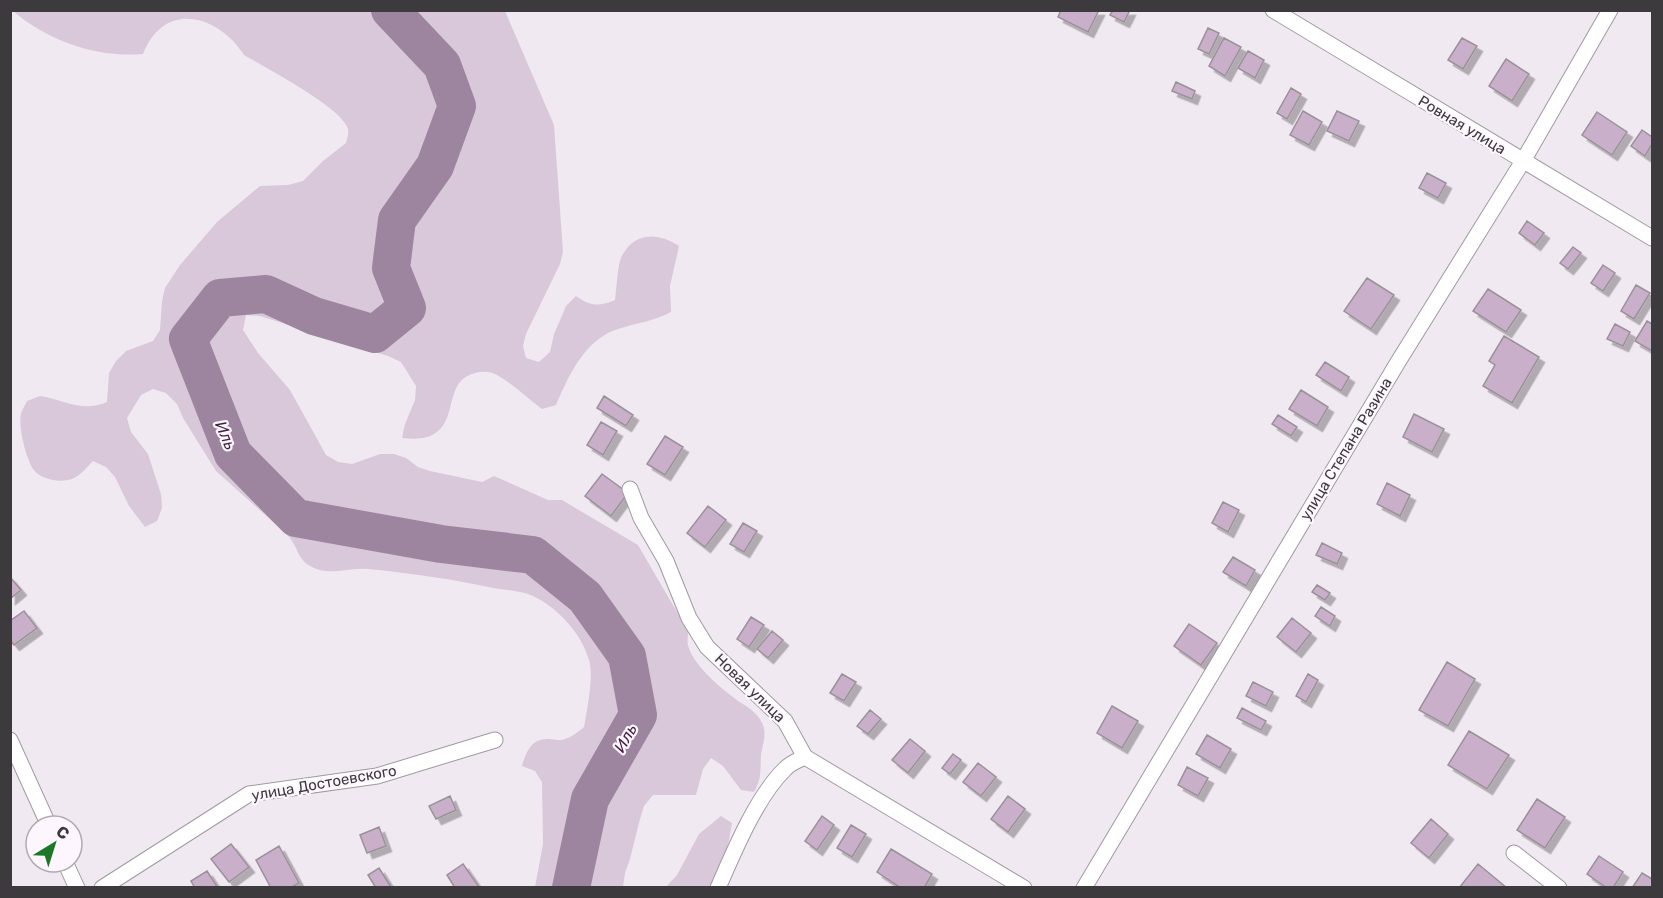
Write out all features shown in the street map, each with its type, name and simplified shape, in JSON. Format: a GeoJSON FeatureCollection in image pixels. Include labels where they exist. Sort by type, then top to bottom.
{"type":"FeatureCollection","features":[{"type":"Feature","properties":{"kind":"street","name":"Ровная улица"},"geometry":{"type":"LineString","coordinates":[[1273,10],[1653,238]]}},
{"type":"Feature","properties":{"kind":"street","name":"улица Степана Разина"},"geometry":{"type":"LineString","coordinates":[[1084,888],[1398,362],[1523,161],[1610,10]]}},
{"type":"Feature","properties":{"kind":"street","name":"Новая улица"},"geometry":{"type":"LineString","coordinates":[[630,489],[641,518],[666,561],[689,618],[707,647],[785,721],[805,757]]}},
{"type":"Feature","properties":{"kind":"street"},"geometry":{"type":"LineString","coordinates":[[10,740],[44,814]]}},
{"type":"Feature","properties":{"kind":"street","name":"улица Достоевского"},"geometry":{"type":"LineString","coordinates":[[102,888],[249,794],[377,776],[495,740]]}},
{"type":"Feature","properties":{"kind":"street"},"geometry":{"type":"LineString","coordinates":[[718,888],[738,841],[769,788],[786,767],[805,757],[1024,888]]}},
{"type":"Feature","properties":{"kind":"street"},"geometry":{"type":"LineString","coordinates":[[1514,854],[1559,888]]}},
{"type":"Feature","properties":{"kind":"street"},"geometry":{"type":"LineString","coordinates":[[71,874],[77,888]]}},
{"type":"Feature","properties":{"kind":"shaded area"},"geometry":{"type":"Polygon","coordinates":[[[13,11],[505,11],[554,125],[563,252],[560,264],[526,334],[523,346],[526,358],[539,362],[550,352],[554,334],[566,306],[576,296],[595,304],[615,300],[621,258],[628,247],[641,238],[656,237],[679,246],[670,286],[671,312],[652,320],[618,329],[596,341],[573,370],[556,405],[542,409],[509,383],[492,373],[478,372],[466,377],[455,391],[443,425],[433,435],[416,439],[402,438],[415,400],[416,386],[401,362],[260,316],[246,315],[243,330],[258,353],[290,390],[326,455],[338,462],[352,464],[380,454],[394,454],[430,471],[482,482],[494,476],[548,500],[562,500],[638,545],[688,631],[690,652],[706,674],[754,712],[763,725],[760,774],[754,792],[741,790],[723,766],[711,758],[703,769],[696,795],[653,795],[644,806],[623,887],[535,887],[543,844],[542,782],[535,771],[522,766],[534,743],[543,739],[566,739],[584,727],[590,684],[589,660],[585,650],[574,631],[560,614],[542,601],[524,593],[415,574],[368,569],[324,571],[306,564],[288,536],[216,471],[183,418],[177,404],[166,393],[153,389],[141,395],[127,418],[131,432],[148,454],[161,494],[162,508],[157,521],[145,527],[129,506],[115,477],[106,467],[93,461],[72,479],[51,480],[36,473],[23,442],[20,420],[27,401],[40,396],[81,406],[107,402],[109,373],[116,361],[126,351],[153,341],[160,330],[165,288],[180,265],[217,222],[260,186],[288,185],[303,181],[346,143],[348,129],[343,120],[332,110],[302,89],[244,55],[233,41],[206,22],[192,19],[177,20],[164,26],[152,37],[143,54],[126,55],[91,50],[57,39],[13,11]]]}},
{"type":"Feature","properties":{"kind":"shaded area"},"geometry":{"type":"Polygon","coordinates":[[[721,816],[732,823],[727,851],[713,887],[665,888],[677,875],[699,834],[721,816]]]}},
{"type":"Feature","properties":{"kind":"building"},"geometry":{"type":"Polygon","coordinates":[[[1061,10],[1099,10],[1088,32],[1058,17],[1061,10]]]}},
{"type":"Feature","properties":{"kind":"building"},"geometry":{"type":"Polygon","coordinates":[[[1113,10],[1130,10],[1124,22],[1110,15],[1113,10]]]}},
{"type":"Feature","properties":{"kind":"building"},"geometry":{"type":"Polygon","coordinates":[[[1208,28],[1219,33],[1209,54],[1198,49],[1208,28]]]}},
{"type":"Feature","properties":{"kind":"building"},"geometry":{"type":"Polygon","coordinates":[[[1224,38],[1241,47],[1225,76],[1209,66],[1224,38]]]}},
{"type":"Feature","properties":{"kind":"building"},"geometry":{"type":"Polygon","coordinates":[[[1462,38],[1477,46],[1463,69],[1448,60],[1462,38]]]}},
{"type":"Feature","properties":{"kind":"building"},"geometry":{"type":"Polygon","coordinates":[[[1248,51],[1264,60],[1255,78],[1238,68],[1248,51]]]}},
{"type":"Feature","properties":{"kind":"building"},"geometry":{"type":"Polygon","coordinates":[[[1506,59],[1529,74],[1512,101],[1489,86],[1506,59]]]}},
{"type":"Feature","properties":{"kind":"building"},"geometry":{"type":"Polygon","coordinates":[[[1176,82],[1195,91],[1192,99],[1172,91],[1176,82]]]}},
{"type":"Feature","properties":{"kind":"building"},"geometry":{"type":"Polygon","coordinates":[[[1291,88],[1301,94],[1287,119],[1277,113],[1291,88]]]}},
{"type":"Feature","properties":{"kind":"building"},"geometry":{"type":"Polygon","coordinates":[[[1303,111],[1322,122],[1309,145],[1290,135],[1303,111]]]}},
{"type":"Feature","properties":{"kind":"building"},"geometry":{"type":"Polygon","coordinates":[[[1337,111],[1359,121],[1349,141],[1327,131],[1337,111]]]}},
{"type":"Feature","properties":{"kind":"building"},"geometry":{"type":"Polygon","coordinates":[[[1597,112],[1627,132],[1612,155],[1582,135],[1597,112]]]}},
{"type":"Feature","properties":{"kind":"building"},"geometry":{"type":"Polygon","coordinates":[[[1642,130],[1652,137],[1652,144],[1645,156],[1631,146],[1642,130]]]}},
{"type":"Feature","properties":{"kind":"building"},"geometry":{"type":"Polygon","coordinates":[[[1427,173],[1446,183],[1438,198],[1419,188],[1427,173]]]}},
{"type":"Feature","properties":{"kind":"building"},"geometry":{"type":"Polygon","coordinates":[[[1527,221],[1544,233],[1535,245],[1519,233],[1527,221]]]}},
{"type":"Feature","properties":{"kind":"building"},"geometry":{"type":"Polygon","coordinates":[[[1573,247],[1581,253],[1568,269],[1560,263],[1573,247]]]}},
{"type":"Feature","properties":{"kind":"building"},"geometry":{"type":"Polygon","coordinates":[[[1603,265],[1615,273],[1603,291],[1591,283],[1603,265]]]}},
{"type":"Feature","properties":{"kind":"building"},"geometry":{"type":"Polygon","coordinates":[[[1367,278],[1394,295],[1371,329],[1344,311],[1367,278]]]}},
{"type":"Feature","properties":{"kind":"building"},"geometry":{"type":"Polygon","coordinates":[[[1636,285],[1650,293],[1634,319],[1621,311],[1636,285]]]}},
{"type":"Feature","properties":{"kind":"building"},"geometry":{"type":"Polygon","coordinates":[[[1488,289],[1521,310],[1506,332],[1473,311],[1488,289]]]}},
{"type":"Feature","properties":{"kind":"building"},"geometry":{"type":"Polygon","coordinates":[[[1647,321],[1652,324],[1652,351],[1635,341],[1647,321]]]}},
{"type":"Feature","properties":{"kind":"building"},"geometry":{"type":"Polygon","coordinates":[[[1615,324],[1630,332],[1623,346],[1607,339],[1615,324]]]}},
{"type":"Feature","properties":{"kind":"building"},"geometry":{"type":"Polygon","coordinates":[[[1504,336],[1539,357],[1512,403],[1483,386],[1495,365],[1489,361],[1504,336]]]}},
{"type":"Feature","properties":{"kind":"building"},"geometry":{"type":"Polygon","coordinates":[[[1325,362],[1349,377],[1341,391],[1316,375],[1325,362]]]}},
{"type":"Feature","properties":{"kind":"building"},"geometry":{"type":"Polygon","coordinates":[[[1301,390],[1328,407],[1317,426],[1289,409],[1301,390]]]}},
{"type":"Feature","properties":{"kind":"building"},"geometry":{"type":"Polygon","coordinates":[[[604,396],[633,415],[626,426],[597,408],[604,396]]]}},
{"type":"Feature","properties":{"kind":"building"},"geometry":{"type":"Polygon","coordinates":[[[1414,414],[1444,429],[1432,452],[1403,437],[1414,414]]]}},
{"type":"Feature","properties":{"kind":"building"},"geometry":{"type":"Polygon","coordinates":[[[1278,415],[1297,427],[1291,436],[1272,424],[1278,415]]]}},
{"type":"Feature","properties":{"kind":"building"},"geometry":{"type":"Polygon","coordinates":[[[601,422],[617,431],[603,455],[587,445],[601,422]]]}},
{"type":"Feature","properties":{"kind":"building"},"geometry":{"type":"Polygon","coordinates":[[[665,436],[683,447],[665,475],[647,464],[665,436]]]}},
{"type":"Feature","properties":{"kind":"building"},"geometry":{"type":"Polygon","coordinates":[[[602,474],[628,493],[611,516],[585,496],[602,474]]]}},
{"type":"Feature","properties":{"kind":"building"},"geometry":{"type":"Polygon","coordinates":[[[1387,483],[1410,495],[1400,516],[1377,504],[1387,483]]]}},
{"type":"Feature","properties":{"kind":"building"},"geometry":{"type":"Polygon","coordinates":[[[1223,502],[1239,510],[1228,532],[1212,523],[1223,502]]]}},
{"type":"Feature","properties":{"kind":"building"},"geometry":{"type":"Polygon","coordinates":[[[708,506],[726,520],[705,547],[687,533],[708,506]]]}},
{"type":"Feature","properties":{"kind":"building"},"geometry":{"type":"Polygon","coordinates":[[[743,523],[757,531],[744,552],[730,544],[743,523]]]}},
{"type":"Feature","properties":{"kind":"building"},"geometry":{"type":"Polygon","coordinates":[[[1322,543],[1342,553],[1337,564],[1316,555],[1322,543]]]}},
{"type":"Feature","properties":{"kind":"building"},"geometry":{"type":"Polygon","coordinates":[[[1233,557],[1255,570],[1246,586],[1223,572],[1233,557]]]}},
{"type":"Feature","properties":{"kind":"building"},"geometry":{"type":"Polygon","coordinates":[[[10,577],[21,590],[10,599],[10,577]]]}},
{"type":"Feature","properties":{"kind":"building"},"geometry":{"type":"Polygon","coordinates":[[[1317,585],[1330,593],[1325,600],[1312,592],[1317,585]]]}},
{"type":"Feature","properties":{"kind":"building"},"geometry":{"type":"Polygon","coordinates":[[[1321,607],[1335,616],[1330,626],[1315,616],[1321,607]]]}},
{"type":"Feature","properties":{"kind":"building"},"geometry":{"type":"Polygon","coordinates":[[[24,611],[37,628],[14,645],[10,640],[10,621],[24,611]]]}},
{"type":"Feature","properties":{"kind":"building"},"geometry":{"type":"Polygon","coordinates":[[[751,617],[764,625],[749,647],[737,639],[751,617]]]}},
{"type":"Feature","properties":{"kind":"building"},"geometry":{"type":"Polygon","coordinates":[[[1292,618],[1311,633],[1296,652],[1277,637],[1292,618]]]}},
{"type":"Feature","properties":{"kind":"building"},"geometry":{"type":"Polygon","coordinates":[[[1189,624],[1217,643],[1201,665],[1174,646],[1189,624]]]}},
{"type":"Feature","properties":{"kind":"building"},"geometry":{"type":"Polygon","coordinates":[[[772,631],[783,640],[768,658],[757,649],[772,631]]]}},
{"type":"Feature","properties":{"kind":"building"},"geometry":{"type":"Polygon","coordinates":[[[1447,662],[1475,679],[1448,726],[1419,710],[1447,662]]]}},
{"type":"Feature","properties":{"kind":"building"},"geometry":{"type":"Polygon","coordinates":[[[842,674],[856,682],[844,701],[830,693],[842,674]]]}},
{"type":"Feature","properties":{"kind":"building"},"geometry":{"type":"Polygon","coordinates":[[[1308,674],[1318,680],[1306,702],[1296,696],[1308,674]]]}},
{"type":"Feature","properties":{"kind":"building"},"geometry":{"type":"Polygon","coordinates":[[[1253,682],[1273,692],[1266,706],[1246,696],[1253,682]]]}},
{"type":"Feature","properties":{"kind":"building"},"geometry":{"type":"Polygon","coordinates":[[[1112,706],[1138,721],[1122,748],[1097,733],[1112,706]]]}},
{"type":"Feature","properties":{"kind":"building"},"geometry":{"type":"Polygon","coordinates":[[[1242,708],[1266,721],[1261,730],[1237,718],[1242,708]]]}},
{"type":"Feature","properties":{"kind":"building"},"geometry":{"type":"Polygon","coordinates":[[[870,710],[881,719],[868,734],[857,726],[870,710]]]}},
{"type":"Feature","properties":{"kind":"building"},"geometry":{"type":"Polygon","coordinates":[[[1469,731],[1509,755],[1487,789],[1448,765],[1469,731]]]}},
{"type":"Feature","properties":{"kind":"building"},"geometry":{"type":"Polygon","coordinates":[[[1207,735],[1231,749],[1220,768],[1196,754],[1207,735]]]}},
{"type":"Feature","properties":{"kind":"building"},"geometry":{"type":"Polygon","coordinates":[[[910,739],[925,751],[908,773],[892,760],[910,739]]]}},
{"type":"Feature","properties":{"kind":"building"},"geometry":{"type":"Polygon","coordinates":[[[953,754],[961,760],[950,774],[942,768],[953,754]]]}},
{"type":"Feature","properties":{"kind":"building"},"geometry":{"type":"Polygon","coordinates":[[[978,763],[996,777],[981,796],[963,782],[978,763]]]}},
{"type":"Feature","properties":{"kind":"building"},"geometry":{"type":"Polygon","coordinates":[[[1187,767],[1208,778],[1198,796],[1178,785],[1187,767]]]}},
{"type":"Feature","properties":{"kind":"building"},"geometry":{"type":"Polygon","coordinates":[[[450,796],[456,810],[436,819],[429,806],[450,796]]]}},
{"type":"Feature","properties":{"kind":"building"},"geometry":{"type":"Polygon","coordinates":[[[1008,796],[1025,809],[1008,832],[991,819],[1008,796]]]}},
{"type":"Feature","properties":{"kind":"building"},"geometry":{"type":"Polygon","coordinates":[[[1537,799],[1565,817],[1545,848],[1517,830],[1537,799]]]}},
{"type":"Feature","properties":{"kind":"building"},"geometry":{"type":"Polygon","coordinates":[[[822,816],[834,825],[817,850],[805,841],[822,816]]]}},
{"type":"Feature","properties":{"kind":"building"},"geometry":{"type":"Polygon","coordinates":[[[1431,819],[1448,834],[1429,858],[1411,843],[1431,819]]]}},
{"type":"Feature","properties":{"kind":"building"},"geometry":{"type":"Polygon","coordinates":[[[851,825],[866,834],[852,857],[837,848],[851,825]]]}},
{"type":"Feature","properties":{"kind":"building"},"geometry":{"type":"Polygon","coordinates":[[[379,827],[386,846],[367,853],[360,835],[379,827]]]}},
{"type":"Feature","properties":{"kind":"building"},"geometry":{"type":"Polygon","coordinates":[[[231,844],[249,867],[229,882],[211,859],[231,844]]]}},
{"type":"Feature","properties":{"kind":"building"},"geometry":{"type":"Polygon","coordinates":[[[279,846],[299,883],[290,888],[271,888],[256,860],[279,846]]]}},
{"type":"Feature","properties":{"kind":"building"},"geometry":{"type":"Polygon","coordinates":[[[891,849],[932,874],[924,888],[901,888],[877,872],[891,849]]]}},
{"type":"Feature","properties":{"kind":"building"},"geometry":{"type":"Polygon","coordinates":[[[1599,856],[1623,872],[1613,888],[1607,888],[1587,874],[1599,856]]]}},
{"type":"Feature","properties":{"kind":"building"},"geometry":{"type":"Polygon","coordinates":[[[463,864],[479,887],[455,888],[447,875],[463,864]]]}},
{"type":"Feature","properties":{"kind":"building"},"geometry":{"type":"Polygon","coordinates":[[[1478,864],[1507,888],[1459,888],[1478,864]]]}},
{"type":"Feature","properties":{"kind":"building"},"geometry":{"type":"Polygon","coordinates":[[[379,868],[391,887],[376,888],[368,875],[379,868]]]}},
{"type":"Feature","properties":{"kind":"building"},"geometry":{"type":"Polygon","coordinates":[[[207,871],[218,888],[195,888],[191,881],[207,871]]]}},
{"type":"Feature","properties":{"kind":"building"},"geometry":{"type":"Polygon","coordinates":[[[1642,873],[1652,879],[1652,888],[1632,888],[1642,873]]]}},
{"type":"Feature","properties":{"kind":"waterway","name":"Иль"},"geometry":{"type":"LineString","coordinates":[[390,10],[442,65],[457,106],[435,166],[397,220],[391,268],[407,308],[375,334],[314,316],[266,294],[220,298],[188,339],[233,454],[296,518],[441,544],[533,555],[585,597],[627,656],[638,715],[590,799],[571,888]]}}]}
